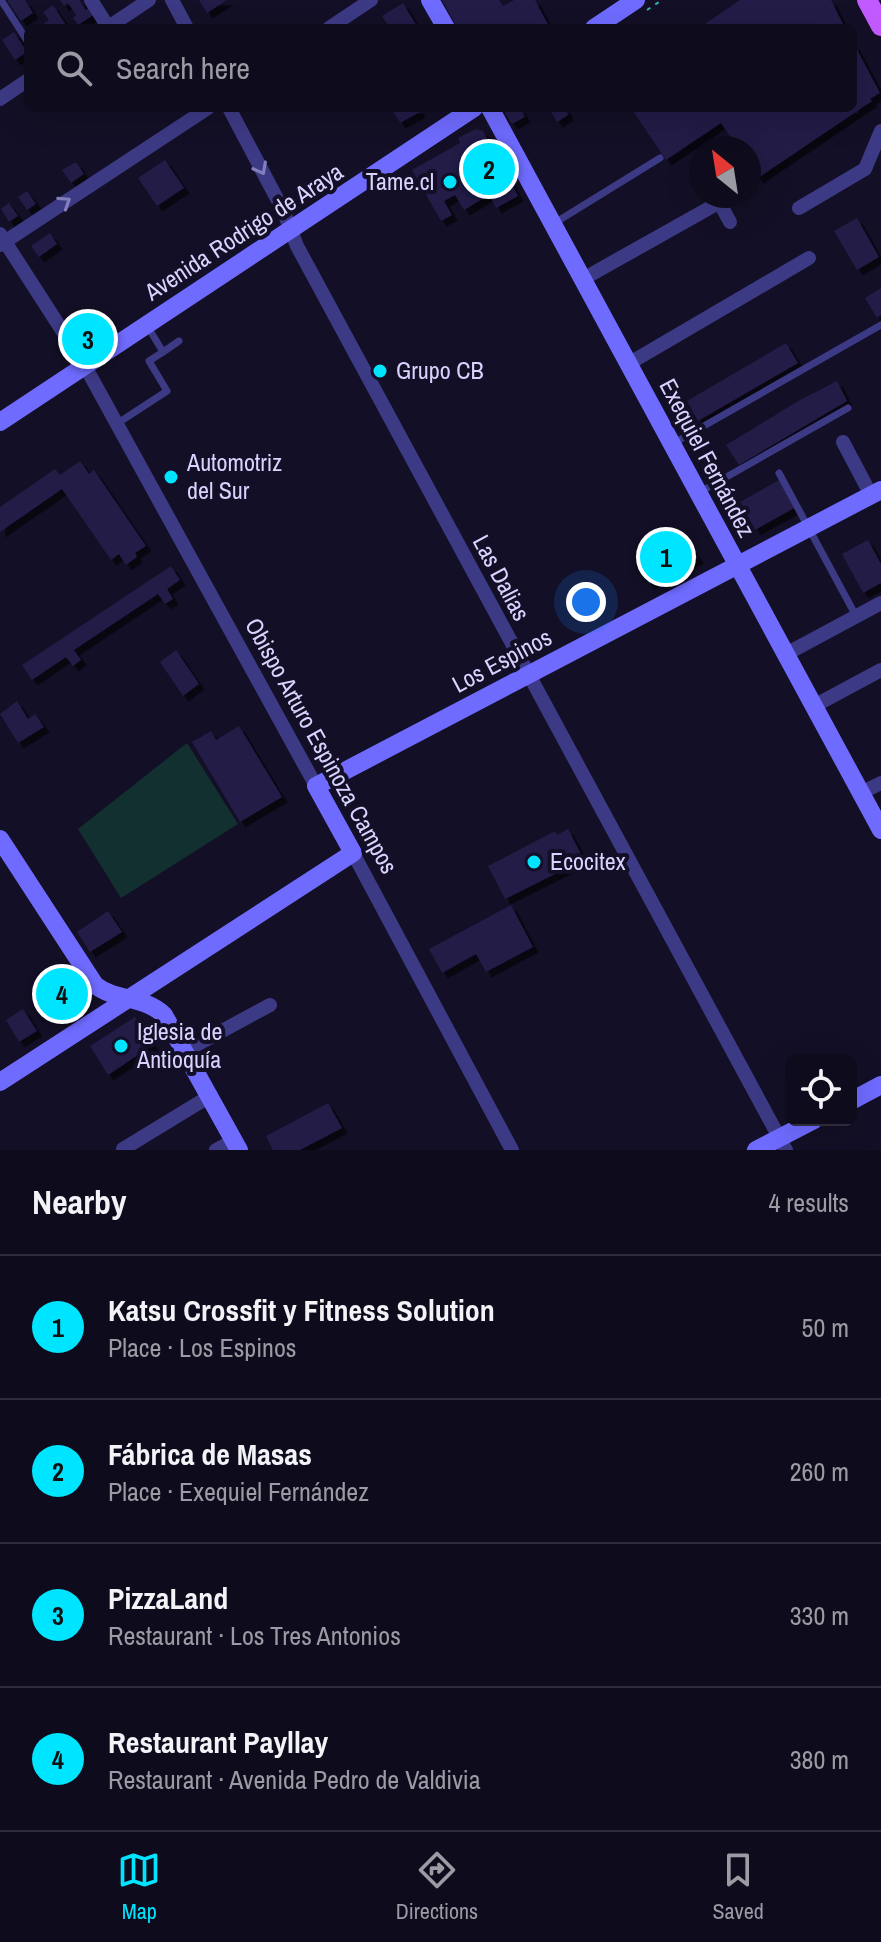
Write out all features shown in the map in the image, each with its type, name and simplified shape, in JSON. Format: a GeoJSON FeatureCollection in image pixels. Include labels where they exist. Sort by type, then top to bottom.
{"type":"FeatureCollection","features":[{"type":"Feature","properties":{"kind":"main road"},"geometry":{"type":"LineString","coordinates":[[867,0],[881,26]]}},
{"type":"Feature","properties":{"kind":"street"},"geometry":{"type":"LineString","coordinates":[[91,0],[106,24]]}},
{"type":"Feature","properties":{"kind":"street"},"geometry":{"type":"LineString","coordinates":[[114,24],[149,0]]}},
{"type":"Feature","properties":{"kind":"street"},"geometry":{"type":"LineString","coordinates":[[172,0],[185,24]]}},
{"type":"Feature","properties":{"kind":"street"},"geometry":{"type":"LineString","coordinates":[[335,24],[371,0]]}},
{"type":"Feature","properties":{"kind":"street"},"geometry":{"type":"LineString","coordinates":[[430,0],[444,24]]}},
{"type":"Feature","properties":{"kind":"street"},"geometry":{"type":"LineString","coordinates":[[600,24],[636,0]]}},
{"type":"Feature","properties":{"kind":"street"},"geometry":{"type":"LineString","coordinates":[[0,99],[24,83]]}},
{"type":"Feature","properties":{"kind":"street"},"geometry":{"type":"LineString","coordinates":[[2,241],[202,112]]}},
{"type":"Feature","properties":{"kind":"street","name":"Las Dalias"},"geometry":{"type":"LineString","coordinates":[[231,112],[283,210],[290,230],[783,1144]]}},
{"type":"Feature","properties":{"kind":"street","name":"Avenida Rodrigo de Araya"},"geometry":{"type":"LineString","coordinates":[[0,422],[468,112]]}},
{"type":"Feature","properties":{"kind":"street","name":"Exequiel Fernández"},"geometry":{"type":"LineString","coordinates":[[492,112],[881,830]]}},
{"type":"Feature","properties":{"kind":"street"},"geometry":{"type":"LineString","coordinates":[[799,208],[865,169],[881,131]]}},
{"type":"Feature","properties":{"kind":"street"},"geometry":{"type":"LineString","coordinates":[[583,279],[703,208]]}},
{"type":"Feature","properties":{"kind":"street"},"geometry":{"type":"LineString","coordinates":[[723,208],[730,222]]}},
{"type":"Feature","properties":{"kind":"street","name":"Obispo Arturo Espinoza Campos"},"geometry":{"type":"LineString","coordinates":[[2,241],[85,366],[353,853],[512,1150]]}},
{"type":"Feature","properties":{"kind":"street"},"geometry":{"type":"LineString","coordinates":[[628,364],[809,258]]}},
{"type":"Feature","properties":{"kind":"street"},"geometry":{"type":"LineString","coordinates":[[843,442],[876,493]]}},
{"type":"Feature","properties":{"kind":"street","name":"Los Espinos"},"geometry":{"type":"LineString","coordinates":[[316,786],[876,493]]}},
{"type":"Feature","properties":{"kind":"street"},"geometry":{"type":"LineString","coordinates":[[786,654],[881,603]]}},
{"type":"Feature","properties":{"kind":"street"},"geometry":{"type":"LineString","coordinates":[[814,706],[881,670]]}},
{"type":"Feature","properties":{"kind":"street"},"geometry":{"type":"LineString","coordinates":[[861,793],[881,783]]}},
{"type":"Feature","properties":{"kind":"street"},"geometry":{"type":"LineString","coordinates":[[0,839],[95,985],[105,992],[150,1005],[162,1013],[236,1145],[216,1150]]}},
{"type":"Feature","properties":{"kind":"street"},"geometry":{"type":"LineString","coordinates":[[0,1082],[353,853]]}},
{"type":"Feature","properties":{"kind":"street"},"geometry":{"type":"LineString","coordinates":[[185,1051],[270,1005]]}},
{"type":"Feature","properties":{"kind":"street"},"geometry":{"type":"LineString","coordinates":[[857,1098],[881,1085]]}},
{"type":"Feature","properties":{"kind":"street"},"geometry":{"type":"LineString","coordinates":[[123,1149],[210,1096]]}},
{"type":"Feature","properties":{"kind":"street"},"geometry":{"type":"LineString","coordinates":[[756,1150],[783,1144],[806,1126]]}},
{"type":"Feature","properties":{"kind":"lane"},"geometry":{"type":"LineString","coordinates":[[1,0],[24,36]]}},
{"type":"Feature","properties":{"kind":"lane"},"geometry":{"type":"LineString","coordinates":[[553,224],[660,158]]}},
{"type":"Feature","properties":{"kind":"lane"},"geometry":{"type":"LineString","coordinates":[[146,325],[163,352]]}},
{"type":"Feature","properties":{"kind":"lane"},"geometry":{"type":"LineString","coordinates":[[672,444],[881,325]]}},
{"type":"Feature","properties":{"kind":"lane"},"geometry":{"type":"LineString","coordinates":[[117,424],[167,391],[149,361],[179,341]]}},
{"type":"Feature","properties":{"kind":"lane"},"geometry":{"type":"LineString","coordinates":[[698,493],[848,408]]}},
{"type":"Feature","properties":{"kind":"lane"},"geometry":{"type":"LineString","coordinates":[[779,473],[856,616]]}},
{"type":"Feature","properties":{"kind":"green space"},"geometry":{"type":"Polygon","coordinates":[[[187,743],[238,824],[121,898],[78,829],[187,743]]]}},
{"type":"Feature","properties":{"kind":"building"},"geometry":{"type":"Polygon","coordinates":[[[7,0],[25,0],[33,13],[21,21],[7,0]]]}},
{"type":"Feature","properties":{"kind":"building"},"geometry":{"type":"Polygon","coordinates":[[[60,0],[79,0],[86,10],[90,7],[95,14],[77,24],[73,18],[76,15],[68,3],[64,6],[60,0]]]}},
{"type":"Feature","properties":{"kind":"building"},"geometry":{"type":"Polygon","coordinates":[[[199,0],[227,0],[207,13],[199,0]]]}},
{"type":"Feature","properties":{"kind":"building"},"geometry":{"type":"Polygon","coordinates":[[[442,0],[499,0],[503,6],[514,0],[535,0],[548,24],[455,24],[442,0]]]}},
{"type":"Feature","properties":{"kind":"building"},"geometry":{"type":"Polygon","coordinates":[[[740,0],[831,0],[843,24],[705,24],[740,0]]]}},
{"type":"Feature","properties":{"kind":"building"},"geometry":{"type":"Polygon","coordinates":[[[403,3],[416,24],[387,24],[382,16],[403,3]]]}},
{"type":"Feature","properties":{"kind":"building"},"geometry":{"type":"Polygon","coordinates":[[[53,5],[65,24],[43,24],[49,20],[43,12],[53,5]]]}},
{"type":"Feature","properties":{"kind":"building"},"geometry":{"type":"Polygon","coordinates":[[[14,32],[24,47],[24,54],[15,60],[2,40],[14,32]]]}},
{"type":"Feature","properties":{"kind":"building"},"geometry":{"type":"Polygon","coordinates":[[[857,50],[880,93],[870,99],[872,101],[857,111],[857,50]]]}},
{"type":"Feature","properties":{"kind":"building"},"geometry":{"type":"Polygon","coordinates":[[[393,112],[420,112],[400,123],[393,112]]]}},
{"type":"Feature","properties":{"kind":"building"},"geometry":{"type":"Polygon","coordinates":[[[522,112],[525,117],[512,124],[505,113],[522,112]]]}},
{"type":"Feature","properties":{"kind":"building"},"geometry":{"type":"Polygon","coordinates":[[[551,112],[567,112],[568,115],[557,122],[551,112]]]}},
{"type":"Feature","properties":{"kind":"building"},"geometry":{"type":"Polygon","coordinates":[[[634,112],[856,112],[761,176],[761,136],[730,136],[721,123],[702,136],[689,136],[689,145],[666,160],[634,112]]]}},
{"type":"Feature","properties":{"kind":"building","name":"Tame.cl"},"geometry":{"type":"Polygon","coordinates":[[[476,129],[483,131],[518,196],[496,208],[489,195],[464,210],[455,195],[444,201],[452,215],[441,221],[412,170],[460,143],[458,138],[476,129]]]}},
{"type":"Feature","properties":{"kind":"building"},"geometry":{"type":"Polygon","coordinates":[[[165,160],[184,188],[157,206],[138,178],[165,160]]]}},
{"type":"Feature","properties":{"kind":"building"},"geometry":{"type":"Polygon","coordinates":[[[76,162],[84,174],[71,183],[62,170],[76,162]]]}},
{"type":"Feature","properties":{"kind":"building"},"geometry":{"type":"Polygon","coordinates":[[[27,191],[36,204],[27,210],[18,197],[27,191]]]}},
{"type":"Feature","properties":{"kind":"building"},"geometry":{"type":"Polygon","coordinates":[[[9,203],[18,216],[9,222],[1,209],[9,203]]]}},
{"type":"Feature","properties":{"kind":"building"},"geometry":{"type":"Polygon","coordinates":[[[857,218],[879,257],[857,270],[834,231],[857,218]]]}},
{"type":"Feature","properties":{"kind":"building"},"geometry":{"type":"Polygon","coordinates":[[[50,233],[57,244],[39,257],[31,246],[50,233]]]}},
{"type":"Feature","properties":{"kind":"building"},"geometry":{"type":"Polygon","coordinates":[[[881,288],[881,315],[877,318],[865,298],[881,288]]]}},
{"type":"Feature","properties":{"kind":"building"},"geometry":{"type":"Polygon","coordinates":[[[91,330],[97,341],[90,346],[83,344],[79,337],[91,330]]]}},
{"type":"Feature","properties":{"kind":"building"},"geometry":{"type":"Polygon","coordinates":[[[786,343],[798,363],[698,421],[687,401],[786,343]]]}},
{"type":"Feature","properties":{"kind":"building"},"geometry":{"type":"Polygon","coordinates":[[[837,381],[847,401],[739,465],[726,445],[837,381]]]}},
{"type":"Feature","properties":{"kind":"building"},"geometry":{"type":"Polygon","coordinates":[[[80,461],[89,474],[94,470],[146,546],[135,553],[137,557],[126,565],[119,554],[111,560],[62,489],[0,532],[0,507],[55,469],[60,475],[80,461]]]}},
{"type":"Feature","properties":{"kind":"building"},"geometry":{"type":"Polygon","coordinates":[[[779,480],[794,508],[755,530],[740,502],[779,480]]]}},
{"type":"Feature","properties":{"kind":"building"},"geometry":{"type":"Polygon","coordinates":[[[681,530],[698,558],[649,584],[635,556],[681,530]]]}},
{"type":"Feature","properties":{"kind":"building"},"geometry":{"type":"Polygon","coordinates":[[[868,540],[881,564],[881,583],[863,593],[842,554],[868,540]]]}},
{"type":"Feature","properties":{"kind":"building"},"geometry":{"type":"Polygon","coordinates":[[[171,566],[180,580],[167,589],[173,599],[165,604],[158,594],[74,650],[81,660],[73,666],[66,657],[32,680],[22,665],[171,566]]]}},
{"type":"Feature","properties":{"kind":"building"},"geometry":{"type":"Polygon","coordinates":[[[176,650],[199,684],[183,696],[160,662],[176,650]]]}},
{"type":"Feature","properties":{"kind":"building"},"geometry":{"type":"Polygon","coordinates":[[[17,701],[28,719],[35,714],[44,727],[18,743],[0,714],[17,701]]]}},
{"type":"Feature","properties":{"kind":"building"},"geometry":{"type":"Polygon","coordinates":[[[239,726],[282,797],[240,822],[192,742],[211,731],[216,740],[239,726]]]}},
{"type":"Feature","properties":{"kind":"building","name":"Ecocitex"},"geometry":{"type":"Polygon","coordinates":[[[568,829],[581,854],[570,859],[573,865],[505,899],[488,866],[555,831],[557,835],[568,829]]]}},
{"type":"Feature","properties":{"kind":"building"},"geometry":{"type":"Polygon","coordinates":[[[511,905],[533,947],[486,972],[476,954],[442,973],[429,949],[511,905]]]}},
{"type":"Feature","properties":{"kind":"building"},"geometry":{"type":"Polygon","coordinates":[[[108,911],[122,932],[90,952],[77,932],[108,911]]]}},
{"type":"Feature","properties":{"kind":"building"},"geometry":{"type":"Polygon","coordinates":[[[54,971],[75,1003],[66,1010],[44,977],[54,971]]]}},
{"type":"Feature","properties":{"kind":"building"},"geometry":{"type":"Polygon","coordinates":[[[23,1009],[37,1031],[19,1042],[6,1020],[23,1009]]]}},
{"type":"Feature","properties":{"kind":"building","name":"Iglesia de Antioquía"},"geometry":{"type":"Polygon","coordinates":[[[135,1017],[153,1045],[108,1075],[90,1046],[135,1017]]]}},
{"type":"Feature","properties":{"kind":"building"},"geometry":{"type":"Polygon","coordinates":[[[328,1103],[342,1128],[300,1150],[273,1150],[266,1136],[328,1103]]]}},
{"type":"Feature","properties":{"kind":"place","name":"Fábrica de Masas"},"geometry":{"type":"Point","coordinates":[489,169]}},
{"type":"Feature","properties":{"kind":"place","name":"Tame.cl"},"geometry":{"type":"Point","coordinates":[450,182]}},
{"type":"Feature","properties":{"kind":"place","name":"PizzaLand"},"geometry":{"type":"Point","coordinates":[88,339]}},
{"type":"Feature","properties":{"kind":"place","name":"Grupo CB"},"geometry":{"type":"Point","coordinates":[380,371]}},
{"type":"Feature","properties":{"kind":"place","name":"Automotriz del Sur"},"geometry":{"type":"Point","coordinates":[171,477]}},
{"type":"Feature","properties":{"kind":"place","name":"Katsu Crossfit y Fitness Solution"},"geometry":{"type":"Point","coordinates":[666,557]}},
{"type":"Feature","properties":{"kind":"place","name":"Ecocitex"},"geometry":{"type":"Point","coordinates":[534,862]}},
{"type":"Feature","properties":{"kind":"place","name":"Restaurant Payllay"},"geometry":{"type":"Point","coordinates":[62,994]}},
{"type":"Feature","properties":{"kind":"place","name":"Iglesia de Antioquía"},"geometry":{"type":"Point","coordinates":[121,1046]}}]}
